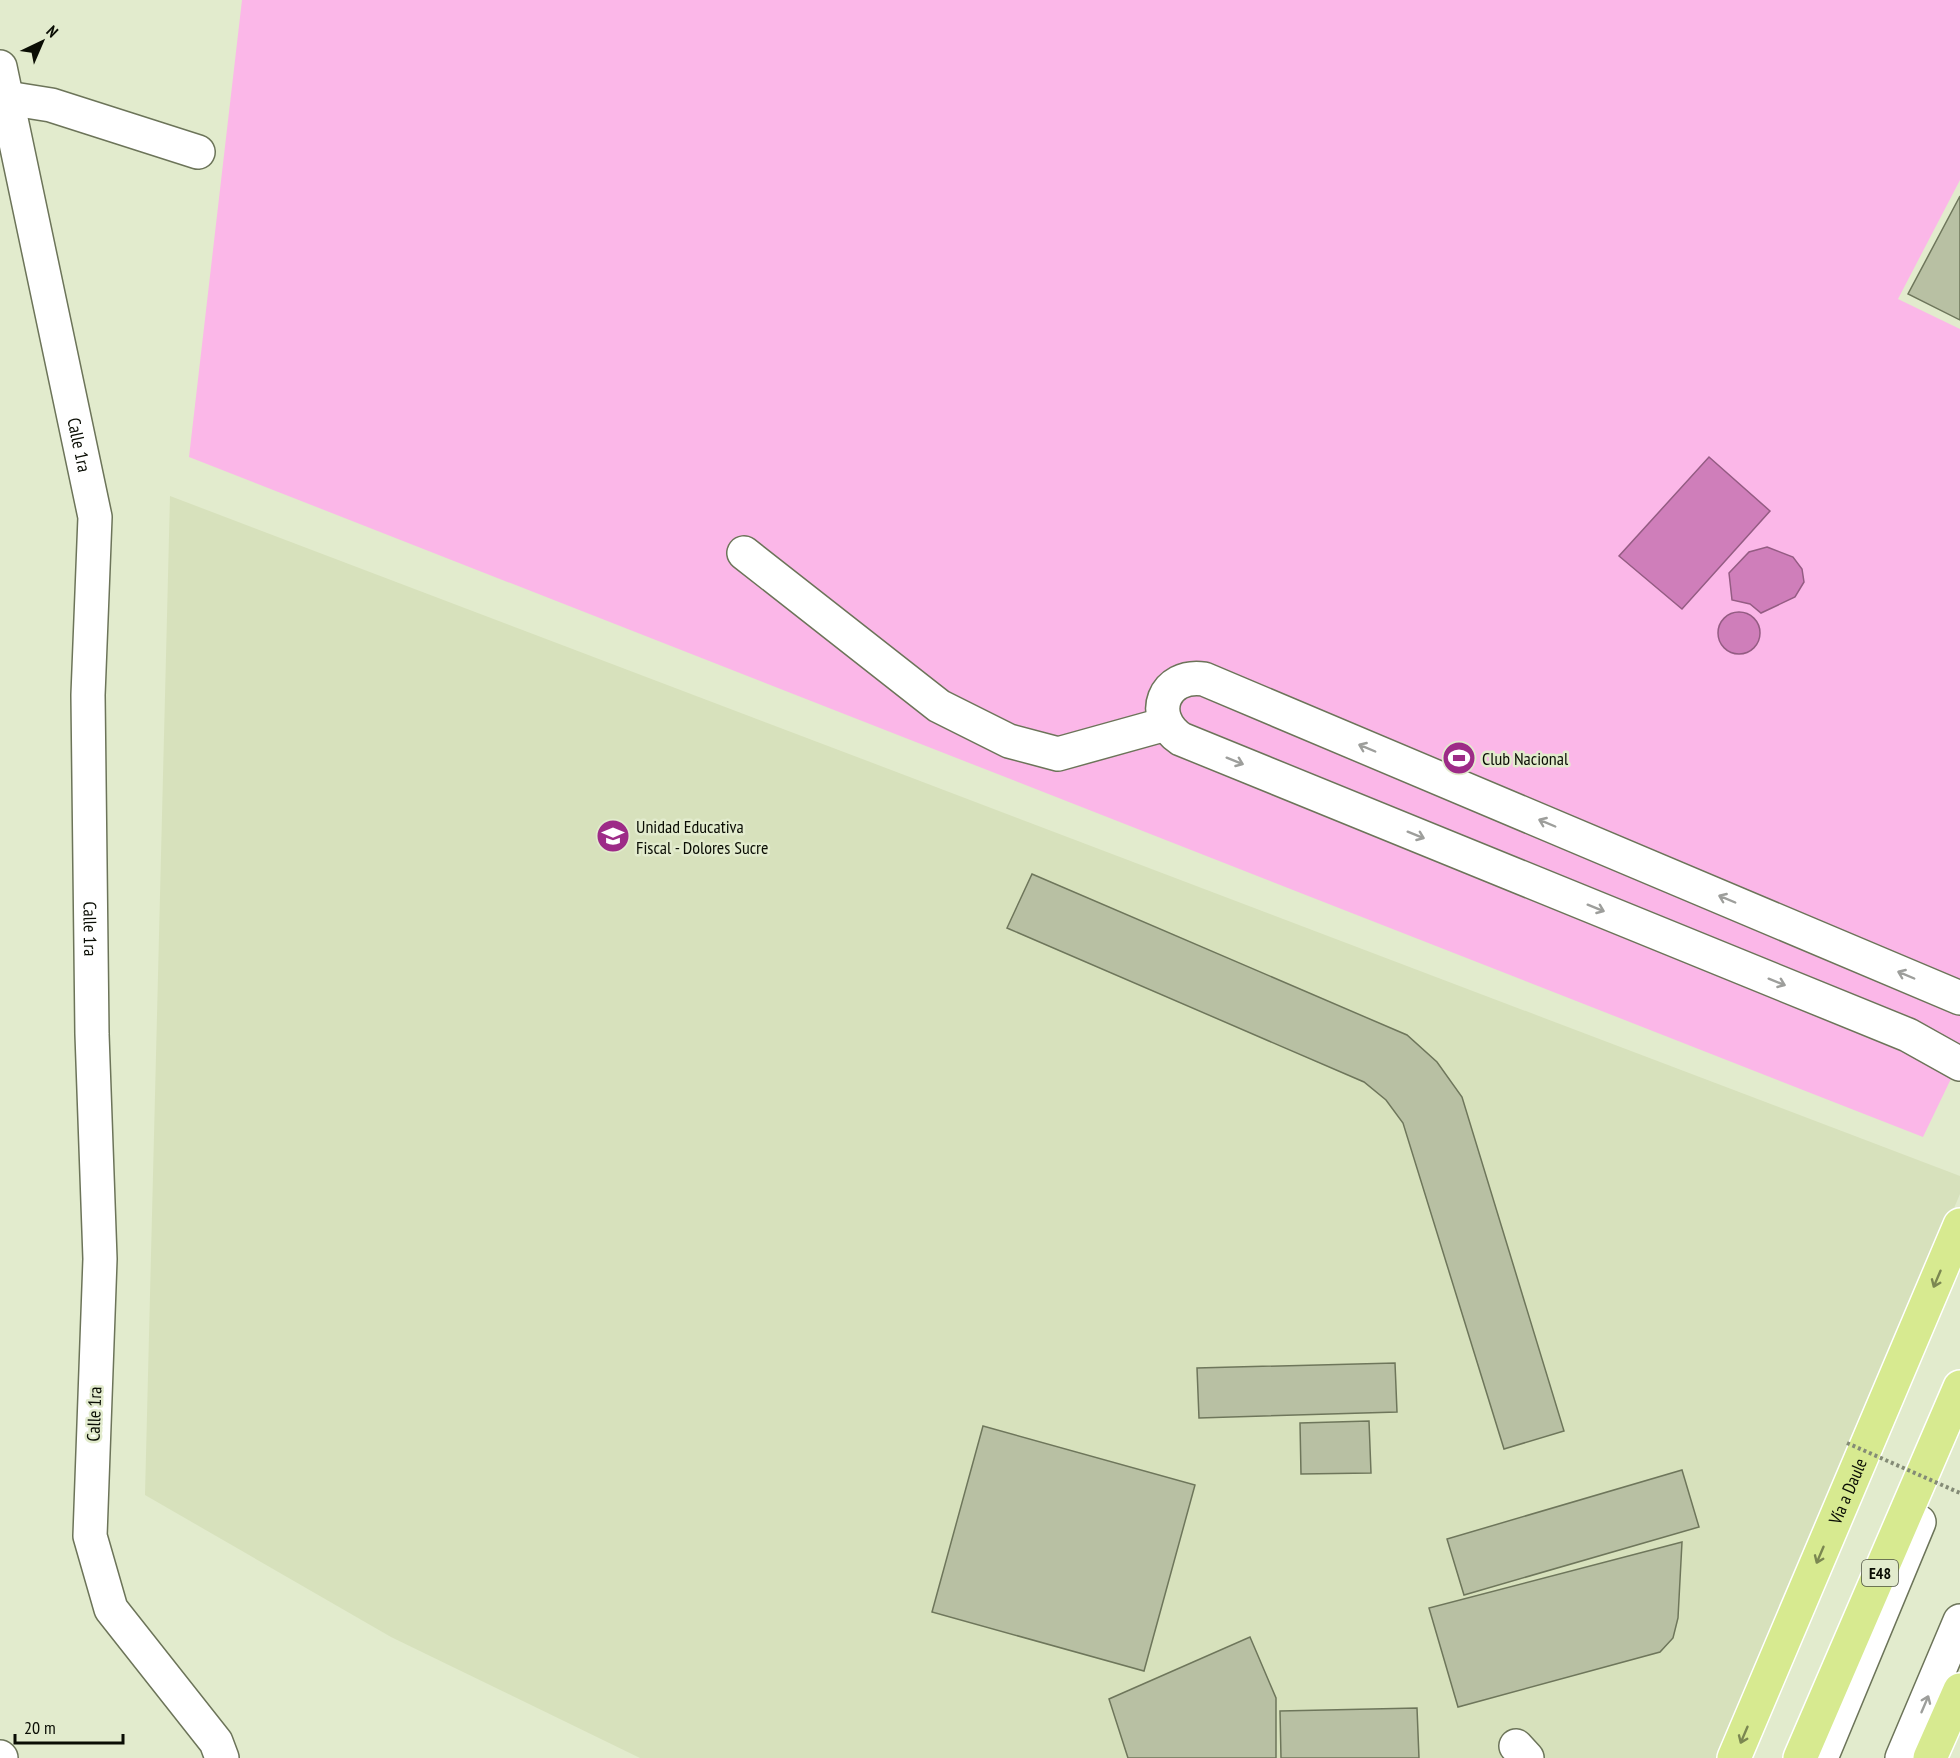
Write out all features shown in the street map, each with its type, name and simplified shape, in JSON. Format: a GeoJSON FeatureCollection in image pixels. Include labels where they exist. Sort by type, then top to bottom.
{"type":"FeatureCollection","features":[{"type":"Feature","properties":{"kind":"main road","name":"Vía a Daule"},"geometry":{"type":"LineString","coordinates":[[1734,1758],[1960,1225]]}},
{"type":"Feature","properties":{"kind":"main road","name":"E48"},"geometry":{"type":"LineString","coordinates":[[1800,1758],[1960,1387]]}},
{"type":"Feature","properties":{"kind":"main road"},"geometry":{"type":"LineString","coordinates":[[1930,1758],[1960,1690]]}},
{"type":"Feature","properties":{"kind":"street"},"geometry":{"type":"LineString","coordinates":[[3,83],[51,105],[198,152]]}},
{"type":"Feature","properties":{"kind":"street","name":"Calle 1ra"},"geometry":{"type":"LineString","coordinates":[[3,83],[95,517],[88,695],[92,1034],[100,1259],[90,1536],[111,1609],[216,1743],[222,1758]]}},
{"type":"Feature","properties":{"kind":"street"},"geometry":{"type":"LineString","coordinates":[[744,553],[939,706],[1009,741],[1058,754],[1166,724]]}},
{"type":"Feature","properties":{"kind":"street"},"geometry":{"type":"LineString","coordinates":[[1960,998],[1204,679],[1183,680],[1166,694],[1163,704],[1166,724],[1181,739],[1908,1035],[1960,1064]]}},
{"type":"Feature","properties":{"kind":"street"},"geometry":{"type":"LineString","coordinates":[[1821,1758],[1960,1423]]}},
{"type":"Feature","properties":{"kind":"street"},"geometry":{"type":"LineString","coordinates":[[1902,1758],[1960,1621]]}},
{"type":"Feature","properties":{"kind":"path"},"geometry":{"type":"LineString","coordinates":[[1847,1443],[1960,1493]]}},
{"type":"Feature","properties":{"kind":"shaded area","name":"Club Nacional"},"geometry":{"type":"Polygon","coordinates":[[[242,0],[1960,0],[1960,180],[1898,299],[1960,329],[1960,1060],[1923,1137],[189,457],[242,0]]]}},
{"type":"Feature","properties":{"kind":"shaded area"},"geometry":{"type":"Polygon","coordinates":[[[1709,457],[1770,511],[1682,609],[1619,556],[1709,457]]]}},
{"type":"Feature","properties":{"kind":"shaded area","name":"Unidad Educativa Fiscal - Dolores Sucre"},"geometry":{"type":"Polygon","coordinates":[[[170,496],[1960,1176],[1960,1194],[1721,1758],[640,1758],[391,1637],[145,1495],[170,496]]]}},
{"type":"Feature","properties":{"kind":"shaded area"},"geometry":{"type":"Polygon","coordinates":[[[1767,547],[1793,557],[1802,569],[1804,582],[1795,597],[1761,613],[1750,604],[1732,600],[1729,573],[1749,552],[1767,547]]]}},
{"type":"Feature","properties":{"kind":"shaded area"},"geometry":{"type":"Polygon","coordinates":[[[1739,612],[1747,613],[1754,618],[1759,625],[1759,641],[1754,648],[1747,653],[1739,654],[1731,653],[1724,648],[1719,641],[1718,633],[1719,625],[1724,618],[1731,613],[1739,612]]]}},
{"type":"Feature","properties":{"kind":"building"},"geometry":{"type":"Polygon","coordinates":[[[1960,196],[1960,320],[1908,294],[1960,196]]]}},
{"type":"Feature","properties":{"kind":"building"},"geometry":{"type":"Polygon","coordinates":[[[1032,874],[1407,1035],[1437,1062],[1462,1097],[1564,1431],[1504,1449],[1403,1123],[1386,1100],[1364,1082],[1007,928],[1032,874]]]}},
{"type":"Feature","properties":{"kind":"building"},"geometry":{"type":"Polygon","coordinates":[[[1395,1363],[1397,1412],[1199,1418],[1197,1368],[1395,1363]]]}},
{"type":"Feature","properties":{"kind":"building"},"geometry":{"type":"Polygon","coordinates":[[[1369,1421],[1371,1473],[1301,1474],[1300,1423],[1369,1421]]]}},
{"type":"Feature","properties":{"kind":"building"},"geometry":{"type":"Polygon","coordinates":[[[983,1426],[1195,1485],[1144,1671],[932,1612],[983,1426]]]}},
{"type":"Feature","properties":{"kind":"building"},"geometry":{"type":"Polygon","coordinates":[[[1682,1470],[1699,1527],[1464,1595],[1447,1539],[1682,1470]]]}},
{"type":"Feature","properties":{"kind":"building"},"geometry":{"type":"Polygon","coordinates":[[[1682,1542],[1678,1618],[1673,1638],[1660,1652],[1458,1707],[1429,1608],[1682,1542]]]}},
{"type":"Feature","properties":{"kind":"building"},"geometry":{"type":"Polygon","coordinates":[[[1250,1637],[1276,1698],[1276,1758],[1128,1758],[1109,1699],[1250,1637]]]}},
{"type":"Feature","properties":{"kind":"building"},"geometry":{"type":"Polygon","coordinates":[[[1417,1708],[1419,1758],[1281,1758],[1280,1711],[1417,1708]]]}},
{"type":"Feature","properties":{"kind":"place","name":"Club Nacional"},"geometry":{"type":"Point","coordinates":[1459,758]}},
{"type":"Feature","properties":{"kind":"place","name":"Unidad Educativa Fiscal - Dolores Sucre"},"geometry":{"type":"Point","coordinates":[613,836]}}]}
